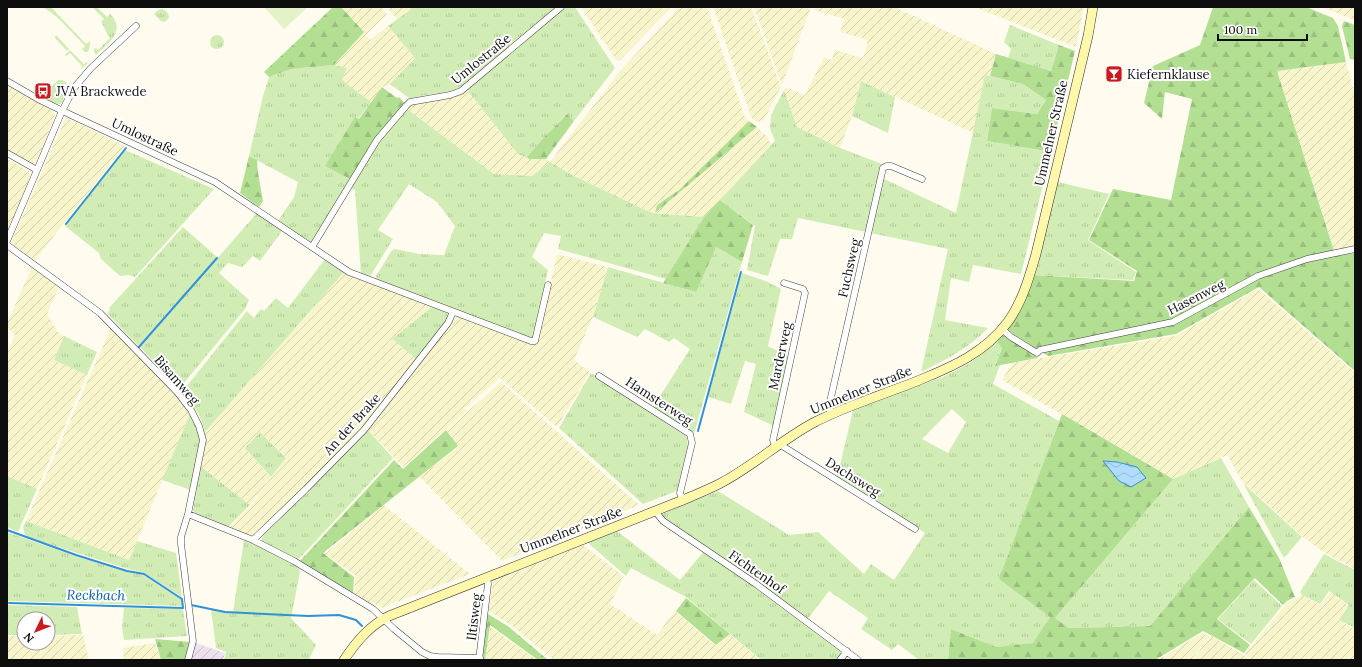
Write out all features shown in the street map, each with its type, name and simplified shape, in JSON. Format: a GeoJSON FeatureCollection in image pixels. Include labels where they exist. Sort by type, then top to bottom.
{"type":"FeatureCollection","features":[{"type":"Feature","properties":{"kind":"main road","name":"Ummelner Straße"},"geometry":{"type":"LineString","coordinates":[[344,660],[366,632],[384,618],[411,606],[683,500],[719,484],[811,424],[831,414],[943,370],[962,361],[979,350],[1002,329],[1017,307],[1028,282],[1088,36],[1093,7]]}},
{"type":"Feature","properties":{"kind":"street","name":"Umlostraße"},"geometry":{"type":"LineString","coordinates":[[312,247],[377,140],[410,102],[450,95],[461,91],[561,7]]}},
{"type":"Feature","properties":{"kind":"street"},"geometry":{"type":"LineString","coordinates":[[7,241],[62,111],[72,92],[83,77],[136,26]]}},
{"type":"Feature","properties":{"kind":"street","name":"Umlostraße"},"geometry":{"type":"LineString","coordinates":[[7,81],[62,111],[215,182],[349,272],[453,312],[531,341],[535,341],[548,285]]}},
{"type":"Feature","properties":{"kind":"street"},"geometry":{"type":"LineString","coordinates":[[7,154],[37,170]]}},
{"type":"Feature","properties":{"kind":"street","name":"Fuchsweg"},"geometry":{"type":"LineString","coordinates":[[831,414],[829,406],[883,168],[890,166],[922,179]]}},
{"type":"Feature","properties":{"kind":"street","name":"Bisamweg"},"geometry":{"type":"LineString","coordinates":[[7,245],[100,313],[178,393],[199,426],[203,440],[188,514],[181,537],[193,641],[188,660]]}},
{"type":"Feature","properties":{"kind":"street","name":"Hasenweg"},"geometry":{"type":"LineString","coordinates":[[1002,329],[1011,337],[1037,352],[1040,350],[1173,322],[1258,276],[1307,259],[1355,249]]}},
{"type":"Feature","properties":{"kind":"street","name":"Marderweg"},"geometry":{"type":"LineString","coordinates":[[778,445],[773,440],[805,293],[803,289],[784,283]]}},
{"type":"Feature","properties":{"kind":"street","name":"An der Brake"},"geometry":{"type":"LineString","coordinates":[[253,540],[364,430],[448,323],[453,312]]}},
{"type":"Feature","properties":{"kind":"street","name":"Hamsterweg"},"geometry":{"type":"LineString","coordinates":[[599,376],[690,434],[692,443],[680,493],[683,500]]}},
{"type":"Feature","properties":{"kind":"street","name":"Dachsweg"},"geometry":{"type":"LineString","coordinates":[[778,445],[791,451],[914,529]]}},
{"type":"Feature","properties":{"kind":"street","name":"Fichtenhof"},"geometry":{"type":"LineString","coordinates":[[655,511],[663,521],[756,584],[858,660]]}},
{"type":"Feature","properties":{"kind":"street"},"geometry":{"type":"LineString","coordinates":[[188,514],[253,540],[294,561],[373,609],[384,618],[394,630],[422,652],[430,656],[453,659],[480,659]]}},
{"type":"Feature","properties":{"kind":"street","name":"Iltisweg"},"geometry":{"type":"LineString","coordinates":[[480,659],[488,591],[487,577]]}},
{"type":"Feature","properties":{"kind":"street"},"geometry":{"type":"LineString","coordinates":[[840,660],[846,651]]}},
{"type":"Feature","properties":{"kind":"shaded area"},"geometry":{"type":"Polygon","coordinates":[[[341,7],[381,7],[387,14],[366,35],[370,40],[388,26],[415,58],[390,84],[382,87],[371,102],[342,80],[347,68],[334,65],[363,32],[341,7]]]}},
{"type":"Feature","properties":{"kind":"shaded area"},"geometry":{"type":"Polygon","coordinates":[[[387,7],[414,7],[397,19],[387,7]]]}},
{"type":"Feature","properties":{"kind":"shaded area"},"geometry":{"type":"Polygon","coordinates":[[[581,7],[672,7],[619,61],[616,60],[581,7]]]}},
{"type":"Feature","properties":{"kind":"shaded area"},"geometry":{"type":"Polygon","coordinates":[[[680,7],[707,7],[744,115],[749,121],[679,190],[657,205],[655,213],[757,127],[772,145],[704,217],[652,213],[574,176],[550,162],[621,70],[680,7]]]}},
{"type":"Feature","properties":{"kind":"shaded area"},"geometry":{"type":"Polygon","coordinates":[[[713,7],[751,7],[781,87],[764,120],[756,122],[751,117],[713,7]]]}},
{"type":"Feature","properties":{"kind":"shaded area"},"geometry":{"type":"Polygon","coordinates":[[[754,7],[811,7],[782,85],[754,7]]]}},
{"type":"Feature","properties":{"kind":"shaded area"},"geometry":{"type":"Polygon","coordinates":[[[815,7],[894,7],[996,54],[990,76],[985,75],[974,133],[861,81],[852,116],[840,148],[797,127],[784,90],[785,87],[805,95],[824,57],[832,60],[835,50],[863,58],[868,40],[840,32],[844,19],[814,10],[815,7]]]}},
{"type":"Feature","properties":{"kind":"shaded area"},"geometry":{"type":"Polygon","coordinates":[[[974,7],[1084,7],[1076,47],[974,7]]]}},
{"type":"Feature","properties":{"kind":"shaded area"},"geometry":{"type":"Polygon","coordinates":[[[1322,7],[1355,7],[1355,20],[1347,17],[1322,7]]]}},
{"type":"Feature","properties":{"kind":"shaded area"},"geometry":{"type":"Polygon","coordinates":[[[1346,62],[1355,96],[1355,247],[1334,251],[1277,71],[1346,62]]]}},
{"type":"Feature","properties":{"kind":"shaded area"},"geometry":{"type":"Polygon","coordinates":[[[7,85],[53,111],[55,116],[36,163],[31,164],[7,150],[7,85]]]}},
{"type":"Feature","properties":{"kind":"shaded area"},"geometry":{"type":"Polygon","coordinates":[[[467,90],[518,154],[529,159],[546,159],[550,162],[532,176],[494,174],[407,109],[412,104],[462,94],[467,90]]]}},
{"type":"Feature","properties":{"kind":"shaded area"},"geometry":{"type":"Polygon","coordinates":[[[67,118],[125,146],[35,260],[11,243],[65,119],[67,118]]]}},
{"type":"Feature","properties":{"kind":"shaded area"},"geometry":{"type":"Polygon","coordinates":[[[7,159],[29,171],[30,177],[7,234],[7,159]]]}},
{"type":"Feature","properties":{"kind":"shaded area"},"geometry":{"type":"Polygon","coordinates":[[[557,254],[608,267],[593,317],[574,360],[590,372],[557,427],[500,378],[464,409],[468,410],[403,467],[365,426],[374,415],[358,400],[373,415],[305,488],[252,537],[229,528],[251,506],[271,478],[250,505],[200,466],[205,441],[205,432],[344,272],[432,307],[392,339],[417,360],[406,375],[409,377],[457,316],[537,345],[557,254]],[[260,432],[245,447],[271,478],[286,457],[260,432]]]}},
{"type":"Feature","properties":{"kind":"shaded area"},"geometry":{"type":"Polygon","coordinates":[[[32,267],[59,286],[47,314],[58,332],[64,336],[54,360],[87,375],[37,489],[7,476],[7,352],[15,335],[7,327],[7,323],[32,267]]]}},
{"type":"Feature","properties":{"kind":"shaded area"},"geometry":{"type":"Polygon","coordinates":[[[1258,289],[1355,373],[1355,569],[1325,553],[1302,536],[1242,481],[1227,455],[1173,479],[1002,380],[1012,363],[1175,336],[1258,289]]]}},
{"type":"Feature","properties":{"kind":"shaded area"},"geometry":{"type":"Polygon","coordinates":[[[111,328],[176,395],[190,414],[129,560],[26,521],[111,328]]]}},
{"type":"Feature","properties":{"kind":"shaded area"},"geometry":{"type":"Polygon","coordinates":[[[501,382],[639,505],[502,561],[420,477],[458,447],[447,430],[501,382]]]}},
{"type":"Feature","properties":{"kind":"shaded area"},"geometry":{"type":"Polygon","coordinates":[[[384,505],[470,574],[381,608],[372,602],[367,603],[354,595],[355,575],[325,554],[384,505]]]}},
{"type":"Feature","properties":{"kind":"shaded area"},"geometry":{"type":"Polygon","coordinates":[[[583,545],[621,574],[622,581],[610,604],[657,635],[675,611],[716,646],[730,634],[760,660],[554,660],[511,625],[489,611],[493,581],[583,545]]]}},
{"type":"Feature","properties":{"kind":"shaded area"},"geometry":{"type":"Polygon","coordinates":[[[1330,592],[1348,605],[1339,620],[1355,629],[1355,660],[1253,660],[1245,654],[1287,603],[1302,595],[1320,605],[1330,592]]]}},
{"type":"Feature","properties":{"kind":"shaded area"},"geometry":{"type":"Polygon","coordinates":[[[490,627],[537,660],[485,660],[490,627]]]}},
{"type":"Feature","properties":{"kind":"shaded area"},"geometry":{"type":"Polygon","coordinates":[[[1202,633],[1210,636],[1191,660],[1158,660],[1202,633]]]}},
{"type":"Feature","properties":{"kind":"shaded area"},"geometry":{"type":"Polygon","coordinates":[[[83,635],[89,660],[7,660],[7,636],[16,636],[16,651],[56,651],[56,636],[83,635]]]}},
{"type":"Feature","properties":{"kind":"shaded area"},"geometry":{"type":"Polygon","coordinates":[[[1211,636],[1242,654],[1251,660],[1192,660],[1211,636]]]}},
{"type":"Feature","properties":{"kind":"shaded area"},"geometry":{"type":"Polygon","coordinates":[[[193,642],[225,653],[223,660],[188,660],[193,642]]]}},
{"type":"Feature","properties":{"kind":"shaded area"},"geometry":{"type":"Polygon","coordinates":[[[155,643],[161,660],[124,660],[123,648],[155,643]]]}},
{"type":"Feature","properties":{"kind":"green space"},"geometry":{"type":"Polygon","coordinates":[[[43,7],[51,7],[86,44],[90,41],[88,52],[85,52],[82,49],[85,46],[57,17],[43,7]]]}},
{"type":"Feature","properties":{"kind":"green space"},"geometry":{"type":"Polygon","coordinates":[[[92,7],[97,7],[107,17],[110,14],[115,20],[117,26],[114,36],[96,55],[94,49],[96,48],[98,50],[110,38],[101,22],[104,19],[92,7]]]}},
{"type":"Feature","properties":{"kind":"green space"},"geometry":{"type":"Polygon","coordinates":[[[264,7],[308,7],[284,29],[264,7]]]}},
{"type":"Feature","properties":{"kind":"green space"},"geometry":{"type":"Polygon","coordinates":[[[333,7],[341,7],[364,32],[334,65],[291,69],[269,77],[264,72],[333,7]]]}},
{"type":"Feature","properties":{"kind":"green space"},"geometry":{"type":"Polygon","coordinates":[[[414,7],[557,7],[463,85],[449,91],[409,98],[390,84],[415,58],[388,26],[414,7]]]}},
{"type":"Feature","properties":{"kind":"green space"},"geometry":{"type":"Polygon","coordinates":[[[565,7],[575,7],[615,68],[574,121],[566,114],[527,157],[529,159],[518,154],[467,90],[565,7]]]}},
{"type":"Feature","properties":{"kind":"green space"},"geometry":{"type":"Polygon","coordinates":[[[1213,7],[1306,7],[1333,18],[1338,26],[1346,62],[1277,71],[1336,256],[1355,253],[1355,371],[1259,287],[1176,334],[1048,356],[1007,330],[1017,315],[1033,275],[1134,281],[1137,271],[1089,240],[1113,189],[1171,200],[1192,99],[1165,92],[1162,119],[1144,103],[1153,66],[1200,45],[1213,7]]]}},
{"type":"Feature","properties":{"kind":"green space"},"geometry":{"type":"Polygon","coordinates":[[[162,9],[167,12],[169,16],[165,22],[161,21],[154,14],[158,10],[162,9]]]}},
{"type":"Feature","properties":{"kind":"green space"},"geometry":{"type":"Polygon","coordinates":[[[1344,21],[1355,25],[1355,60],[1350,59],[1342,26],[1344,21]]]}},
{"type":"Feature","properties":{"kind":"green space"},"geometry":{"type":"Polygon","coordinates":[[[1010,25],[1059,45],[1051,71],[1008,58],[1011,49],[1004,42],[1010,25]]]}},
{"type":"Feature","properties":{"kind":"green space"},"geometry":{"type":"Polygon","coordinates":[[[56,35],[69,49],[67,51],[55,38],[56,35]]]}},
{"type":"Feature","properties":{"kind":"green space"},"geometry":{"type":"Polygon","coordinates":[[[214,35],[220,35],[224,39],[224,45],[220,49],[214,49],[210,45],[210,39],[214,35]]]}},
{"type":"Feature","properties":{"kind":"green space"},"geometry":{"type":"Polygon","coordinates":[[[1059,45],[1075,51],[1051,152],[987,141],[992,108],[1037,114],[1046,100],[1023,84],[990,76],[996,54],[1051,71],[1059,45]]]}},
{"type":"Feature","properties":{"kind":"green space"},"geometry":{"type":"Polygon","coordinates":[[[70,50],[84,64],[87,62],[88,63],[80,70],[82,66],[70,53],[66,56],[65,55],[70,50]]]}},
{"type":"Feature","properties":{"kind":"green space"},"geometry":{"type":"Polygon","coordinates":[[[334,65],[347,68],[342,80],[371,102],[358,119],[356,117],[326,166],[350,179],[312,243],[278,221],[294,197],[298,182],[249,156],[269,77],[291,69],[334,65]]]}},
{"type":"Feature","properties":{"kind":"green space"},"geometry":{"type":"Polygon","coordinates":[[[985,75],[1023,84],[1046,100],[1037,114],[992,108],[987,141],[1051,152],[1021,274],[973,265],[969,282],[951,278],[945,320],[988,328],[973,342],[948,358],[921,372],[948,249],[798,218],[792,239],[780,239],[768,276],[747,270],[755,226],[720,200],[775,141],[770,129],[771,115],[784,90],[797,127],[840,148],[882,164],[878,176],[956,213],[985,75]]]}},
{"type":"Feature","properties":{"kind":"green space"},"geometry":{"type":"Polygon","coordinates":[[[58,80],[64,81],[69,88],[61,104],[49,101],[47,97],[47,92],[58,80]]]}},
{"type":"Feature","properties":{"kind":"green space"},"geometry":{"type":"Polygon","coordinates":[[[861,81],[895,97],[888,133],[852,116],[861,81]]]}},
{"type":"Feature","properties":{"kind":"green space"},"geometry":{"type":"Polygon","coordinates":[[[382,87],[397,98],[399,97],[405,103],[350,179],[325,166],[355,117],[359,119],[382,87]]]}},
{"type":"Feature","properties":{"kind":"green space"},"geometry":{"type":"Polygon","coordinates":[[[407,109],[494,174],[532,176],[550,162],[574,176],[652,213],[704,217],[666,279],[558,249],[561,236],[544,233],[532,257],[548,270],[533,339],[376,280],[376,276],[392,250],[395,249],[419,254],[444,255],[455,226],[437,202],[409,184],[378,230],[393,239],[371,275],[367,277],[361,274],[355,190],[350,188],[381,139],[407,109]]]}},
{"type":"Feature","properties":{"kind":"green space"},"geometry":{"type":"Polygon","coordinates":[[[567,114],[574,121],[546,159],[529,159],[527,157],[567,114]]]}},
{"type":"Feature","properties":{"kind":"green space"},"geometry":{"type":"Polygon","coordinates":[[[749,121],[757,127],[655,213],[657,205],[679,190],[749,121]]]}},
{"type":"Feature","properties":{"kind":"green space"},"geometry":{"type":"Polygon","coordinates":[[[125,150],[214,189],[135,277],[129,275],[120,276],[101,259],[99,253],[65,226],[125,150]]]}},
{"type":"Feature","properties":{"kind":"green space"},"geometry":{"type":"Polygon","coordinates":[[[249,156],[257,160],[263,201],[259,207],[240,193],[249,156]]]}},
{"type":"Feature","properties":{"kind":"green space"},"geometry":{"type":"Polygon","coordinates":[[[1058,182],[1109,194],[1088,240],[1136,272],[1133,280],[1034,275],[1058,182]]]}},
{"type":"Feature","properties":{"kind":"green space"},"geometry":{"type":"Polygon","coordinates":[[[720,200],[753,225],[742,262],[716,247],[696,292],[663,283],[704,217],[720,200]]]}},
{"type":"Feature","properties":{"kind":"green space"},"geometry":{"type":"Polygon","coordinates":[[[256,214],[282,231],[260,261],[253,256],[242,267],[228,263],[219,273],[249,300],[245,309],[179,389],[140,347],[256,214]]]}},
{"type":"Feature","properties":{"kind":"green space"},"geometry":{"type":"Polygon","coordinates":[[[183,227],[217,257],[138,346],[107,313],[110,310],[109,308],[183,227]]]}},
{"type":"Feature","properties":{"kind":"green space"},"geometry":{"type":"Polygon","coordinates":[[[716,247],[742,262],[694,434],[655,410],[655,404],[690,349],[674,338],[669,342],[645,329],[637,337],[593,317],[608,267],[695,292],[716,247]]]}},
{"type":"Feature","properties":{"kind":"green space"},"geometry":{"type":"Polygon","coordinates":[[[325,259],[344,272],[205,432],[199,415],[182,392],[247,311],[254,318],[261,309],[264,311],[276,298],[288,308],[325,259]]]}},
{"type":"Feature","properties":{"kind":"green space"},"geometry":{"type":"Polygon","coordinates":[[[742,273],[768,282],[781,289],[768,346],[789,357],[774,426],[744,412],[756,364],[745,361],[731,404],[708,397],[742,273]]]}},
{"type":"Feature","properties":{"kind":"green space"},"geometry":{"type":"Polygon","coordinates":[[[432,307],[448,313],[446,323],[417,360],[392,339],[432,307]]]}},
{"type":"Feature","properties":{"kind":"green space"},"geometry":{"type":"Polygon","coordinates":[[[1003,335],[1038,358],[995,366],[1002,348],[997,342],[1003,335]]]}},
{"type":"Feature","properties":{"kind":"green space"},"geometry":{"type":"Polygon","coordinates":[[[64,336],[97,352],[87,375],[54,360],[64,336]]]}},
{"type":"Feature","properties":{"kind":"green space"},"geometry":{"type":"Polygon","coordinates":[[[997,342],[1002,347],[995,365],[1000,365],[993,384],[1059,421],[1000,579],[1050,617],[1034,643],[996,647],[951,629],[948,660],[919,660],[898,644],[892,650],[861,629],[868,618],[829,591],[807,620],[664,519],[662,514],[718,491],[789,535],[818,532],[864,574],[871,564],[894,580],[925,533],[837,478],[853,410],[945,376],[970,363],[997,342]],[[952,409],[922,439],[948,453],[966,422],[952,409]]]}},
{"type":"Feature","properties":{"kind":"green space"},"geometry":{"type":"Polygon","coordinates":[[[591,373],[687,437],[688,448],[677,491],[643,504],[559,428],[591,373]]]}},
{"type":"Feature","properties":{"kind":"green space"},"geometry":{"type":"Polygon","coordinates":[[[190,414],[198,428],[200,441],[191,490],[162,480],[190,414]]]}},
{"type":"Feature","properties":{"kind":"green space"},"geometry":{"type":"Polygon","coordinates":[[[1062,414],[1173,479],[1055,618],[1069,628],[1150,626],[1249,507],[1279,558],[1295,597],[1283,605],[1255,578],[1217,619],[1250,645],[1244,653],[1203,631],[1155,660],[948,660],[951,629],[996,647],[1033,643],[1050,617],[999,579],[1062,414]]]}},
{"type":"Feature","properties":{"kind":"green space"},"geometry":{"type":"Polygon","coordinates":[[[368,430],[393,458],[297,561],[300,572],[291,618],[316,645],[310,660],[224,660],[226,652],[216,648],[211,609],[233,612],[244,540],[258,546],[263,536],[368,430]]]}},
{"type":"Feature","properties":{"kind":"green space"},"geometry":{"type":"Polygon","coordinates":[[[446,430],[458,446],[323,553],[354,577],[353,595],[299,562],[394,460],[403,469],[446,430]]]}},
{"type":"Feature","properties":{"kind":"green space"},"geometry":{"type":"Polygon","coordinates":[[[260,432],[286,458],[271,477],[245,448],[260,432]]]}},
{"type":"Feature","properties":{"kind":"green space"},"geometry":{"type":"Polygon","coordinates":[[[1221,458],[1249,507],[1150,626],[1069,628],[1055,618],[1173,479],[1221,458]]]}},
{"type":"Feature","properties":{"kind":"green space"},"geometry":{"type":"Polygon","coordinates":[[[200,466],[250,505],[228,527],[197,516],[193,510],[200,466]]]}},
{"type":"Feature","properties":{"kind":"green space"},"geometry":{"type":"Polygon","coordinates":[[[7,476],[37,489],[18,532],[7,527],[7,476]]]}},
{"type":"Feature","properties":{"kind":"green space"},"geometry":{"type":"Polygon","coordinates":[[[1243,483],[1302,537],[1284,558],[1243,483]]]}},
{"type":"Feature","properties":{"kind":"green space"},"geometry":{"type":"Polygon","coordinates":[[[26,521],[129,560],[137,541],[176,553],[182,597],[144,573],[30,538],[25,535],[23,527],[26,521]]]}},
{"type":"Feature","properties":{"kind":"green space"},"geometry":{"type":"Polygon","coordinates":[[[617,531],[680,580],[704,551],[755,585],[841,649],[842,654],[838,660],[761,660],[686,597],[631,568],[626,576],[587,542],[617,531]]]}},
{"type":"Feature","properties":{"kind":"green space"},"geometry":{"type":"Polygon","coordinates":[[[7,532],[75,556],[127,572],[143,575],[182,600],[183,606],[7,601],[7,532]]]}},
{"type":"Feature","properties":{"kind":"green space"},"geometry":{"type":"Polygon","coordinates":[[[1324,554],[1355,570],[1355,628],[1339,620],[1349,605],[1329,591],[1320,604],[1302,595],[1300,592],[1324,554]]]}},
{"type":"Feature","properties":{"kind":"green space"},"geometry":{"type":"Polygon","coordinates":[[[1254,580],[1282,606],[1251,644],[1218,619],[1254,580]]]}},
{"type":"Feature","properties":{"kind":"green space"},"geometry":{"type":"Polygon","coordinates":[[[686,598],[730,634],[716,645],[676,611],[686,598]]]}},
{"type":"Feature","properties":{"kind":"green space"},"geometry":{"type":"Polygon","coordinates":[[[7,605],[77,607],[82,634],[56,635],[56,611],[16,611],[16,635],[7,635],[7,605]]]}},
{"type":"Feature","properties":{"kind":"green space"},"geometry":{"type":"Polygon","coordinates":[[[124,608],[183,609],[187,636],[124,640],[122,628],[124,608]]]}},
{"type":"Feature","properties":{"kind":"green space"},"geometry":{"type":"Polygon","coordinates":[[[488,614],[509,627],[548,660],[538,660],[490,625],[485,660],[481,660],[488,614]]]}},
{"type":"Feature","properties":{"kind":"green space"},"geometry":{"type":"Polygon","coordinates":[[[155,639],[191,642],[186,660],[161,660],[155,639]]]}},
{"type":"Feature","properties":{"kind":"water"},"geometry":{"type":"Polygon","coordinates":[[[1103,461],[1117,462],[1137,467],[1146,478],[1131,487],[1119,481],[1103,461]]]}},
{"type":"Feature","properties":{"kind":"waterway"},"geometry":{"type":"LineString","coordinates":[[66,224],[126,148]]}},
{"type":"Feature","properties":{"kind":"waterway"},"geometry":{"type":"LineString","coordinates":[[138,348],[217,258]]}},
{"type":"Feature","properties":{"kind":"waterway"},"geometry":{"type":"LineString","coordinates":[[698,431],[741,272]]}},
{"type":"Feature","properties":{"kind":"waterway"},"geometry":{"type":"LineString","coordinates":[[7,530],[76,555],[127,571],[144,574],[182,599],[183,608],[9,603]]}},
{"type":"Feature","properties":{"kind":"waterway","name":"Reckbach"},"geometry":{"type":"LineString","coordinates":[[191,605],[225,612],[308,616],[339,615],[356,620],[362,626]]}},
{"type":"Feature","properties":{"kind":"place","name":"Kiefernklause"},"geometry":{"type":"Point","coordinates":[1114,74]}},
{"type":"Feature","properties":{"kind":"place","name":"JVA Brackwede"},"geometry":{"type":"Point","coordinates":[43,91]}}]}
